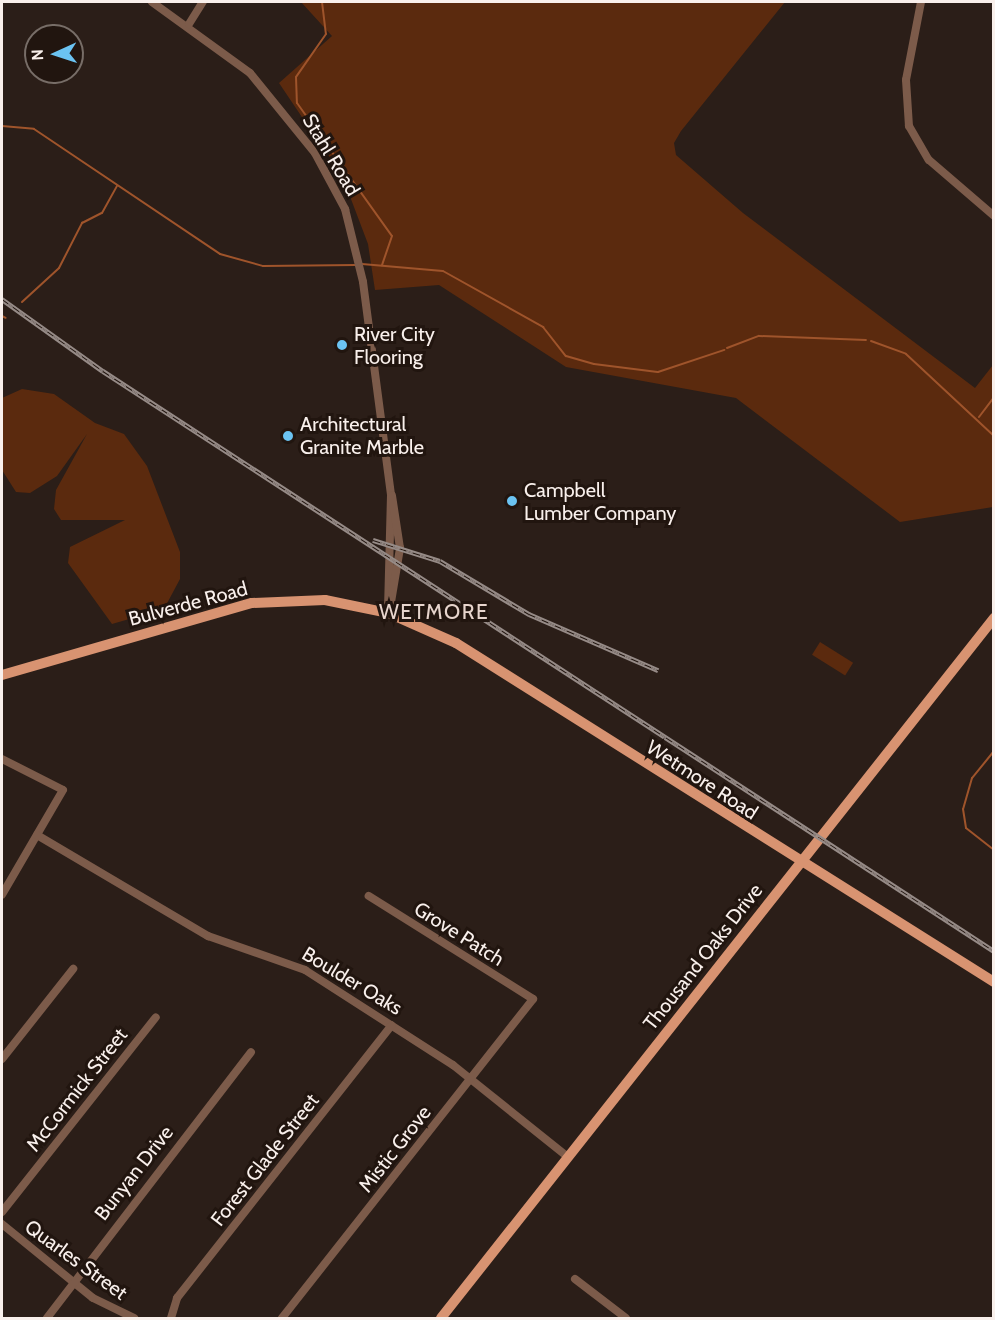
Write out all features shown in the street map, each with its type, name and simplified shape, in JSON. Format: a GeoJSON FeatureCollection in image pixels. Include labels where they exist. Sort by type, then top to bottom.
{"type":"FeatureCollection","features":[{"type":"Feature","properties":{"kind":"main road","name":"Bulverde Road"},"geometry":{"type":"LineString","coordinates":[[2,675],[252,603],[325,600],[388,613]]}},
{"type":"Feature","properties":{"kind":"main road","name":"Wetmore Road"},"geometry":{"type":"LineString","coordinates":[[388,613],[456,643],[799,864],[993,982]]}},
{"type":"Feature","properties":{"kind":"main road","name":"Thousand Oaks Drive"},"geometry":{"type":"LineString","coordinates":[[441,1318],[991,621]]}},
{"type":"Feature","properties":{"kind":"street","name":"Stahl Road"},"geometry":{"type":"LineString","coordinates":[[152,2],[189,24],[234,57],[292,121],[336,189],[357,247],[400,548],[388,613]]}},
{"type":"Feature","properties":{"kind":"street"},"geometry":{"type":"LineString","coordinates":[[189,24],[203,2]]}},
{"type":"Feature","properties":{"kind":"street"},"geometry":{"type":"LineString","coordinates":[[921,2],[906,80],[909,126],[929,160],[993,216]]}},
{"type":"Feature","properties":{"kind":"street"},"geometry":{"type":"LineString","coordinates":[[2,759],[63,790],[2,895]]}},
{"type":"Feature","properties":{"kind":"street","name":"Boulder Oaks"},"geometry":{"type":"LineString","coordinates":[[37,835],[186,924],[292,963],[392,1024],[471,1079],[568,1157]]}},
{"type":"Feature","properties":{"kind":"street","name":"Grove Patch"},"geometry":{"type":"LineString","coordinates":[[369,896],[533,999]]}},
{"type":"Feature","properties":{"kind":"street"},"geometry":{"type":"LineString","coordinates":[[2,1059],[73,969]]}},
{"type":"Feature","properties":{"kind":"street","name":"Mistic Grove"},"geometry":{"type":"LineString","coordinates":[[282,1318],[533,999]]}},
{"type":"Feature","properties":{"kind":"street","name":"McCormick Street"},"geometry":{"type":"LineString","coordinates":[[2,1212],[156,1017]]}},
{"type":"Feature","properties":{"kind":"street","name":"Forest Glade Street"},"geometry":{"type":"LineString","coordinates":[[171,1318],[177,1298],[392,1024]]}},
{"type":"Feature","properties":{"kind":"street","name":"Bunyan Drive"},"geometry":{"type":"LineString","coordinates":[[47,1318],[71,1281],[251,1052]]}},
{"type":"Feature","properties":{"kind":"street","name":"Quarles Street"},"geometry":{"type":"LineString","coordinates":[[2,1224],[71,1281],[134,1318]]}},
{"type":"Feature","properties":{"kind":"street"},"geometry":{"type":"LineString","coordinates":[[575,1279],[626,1318]]}},
{"type":"Feature","properties":{"kind":"shaded area"},"geometry":{"type":"Polygon","coordinates":[[[301,2],[785,2],[681,131],[674,143],[676,155],[743,213],[975,388],[993,365],[993,507],[900,522],[736,398],[566,367],[439,285],[375,290],[368,244],[343,178],[279,83],[332,36],[301,2]]]}},
{"type":"Feature","properties":{"kind":"shaded area"},"geometry":{"type":"Polygon","coordinates":[[[22,389],[54,394],[95,423],[124,434],[147,466],[180,552],[180,579],[164,609],[112,624],[68,563],[70,547],[125,520],[61,520],[54,509],[56,490],[87,434],[57,476],[30,493],[16,492],[2,470],[2,398],[22,389]]]}},
{"type":"Feature","properties":{"kind":"shaded area"},"geometry":{"type":"Polygon","coordinates":[[[820,642],[853,663],[845,675],[812,655],[820,642]]]}},
{"type":"Feature","properties":{"kind":"waterway"},"geometry":{"type":"LineString","coordinates":[[322,2],[326,34],[296,77],[297,103],[392,236],[382,265]]}},
{"type":"Feature","properties":{"kind":"waterway"},"geometry":{"type":"LineString","coordinates":[[2,126],[34,129],[220,254],[263,266],[356,265]]}},
{"type":"Feature","properties":{"kind":"waterway"},"geometry":{"type":"LineString","coordinates":[[22,302],[59,268],[82,223],[102,213],[117,186]]}},
{"type":"Feature","properties":{"kind":"waterway"},"geometry":{"type":"LineString","coordinates":[[362,264],[443,271],[543,327],[566,356],[594,364],[658,372],[724,350]]}},
{"type":"Feature","properties":{"kind":"waterway"},"geometry":{"type":"LineString","coordinates":[[2,316],[6,318]]}},
{"type":"Feature","properties":{"kind":"waterway"},"geometry":{"type":"LineString","coordinates":[[727,348],[759,336],[866,340]]}},
{"type":"Feature","properties":{"kind":"waterway"},"geometry":{"type":"LineString","coordinates":[[871,341],[906,354],[994,436]]}},
{"type":"Feature","properties":{"kind":"waterway"},"geometry":{"type":"LineString","coordinates":[[979,417],[994,397]]}},
{"type":"Feature","properties":{"kind":"waterway"},"geometry":{"type":"LineString","coordinates":[[994,547],[994,587]]}},
{"type":"Feature","properties":{"kind":"waterway"},"geometry":{"type":"LineString","coordinates":[[994,751],[972,778],[963,809],[966,828],[994,850]]}},
{"type":"Feature","properties":{"kind":"railway"},"geometry":{"type":"LineString","coordinates":[[2,299],[103,371],[994,951]]}},
{"type":"Feature","properties":{"kind":"railway"},"geometry":{"type":"LineString","coordinates":[[373,540],[440,561],[529,614],[658,670]]}},
{"type":"Feature","properties":{"kind":"place","name":"River City Flooring"},"geometry":{"type":"Point","coordinates":[342,345]}},
{"type":"Feature","properties":{"kind":"place","name":"Architectural Granite Marble"},"geometry":{"type":"Point","coordinates":[288,436]}},
{"type":"Feature","properties":{"kind":"place","name":"Campbell Lumber Company"},"geometry":{"type":"Point","coordinates":[512,501]}},
{"type":"Feature","properties":{"kind":"district","name":"WETMORE"},"geometry":{"type":"Point","coordinates":[434,612]}}]}
